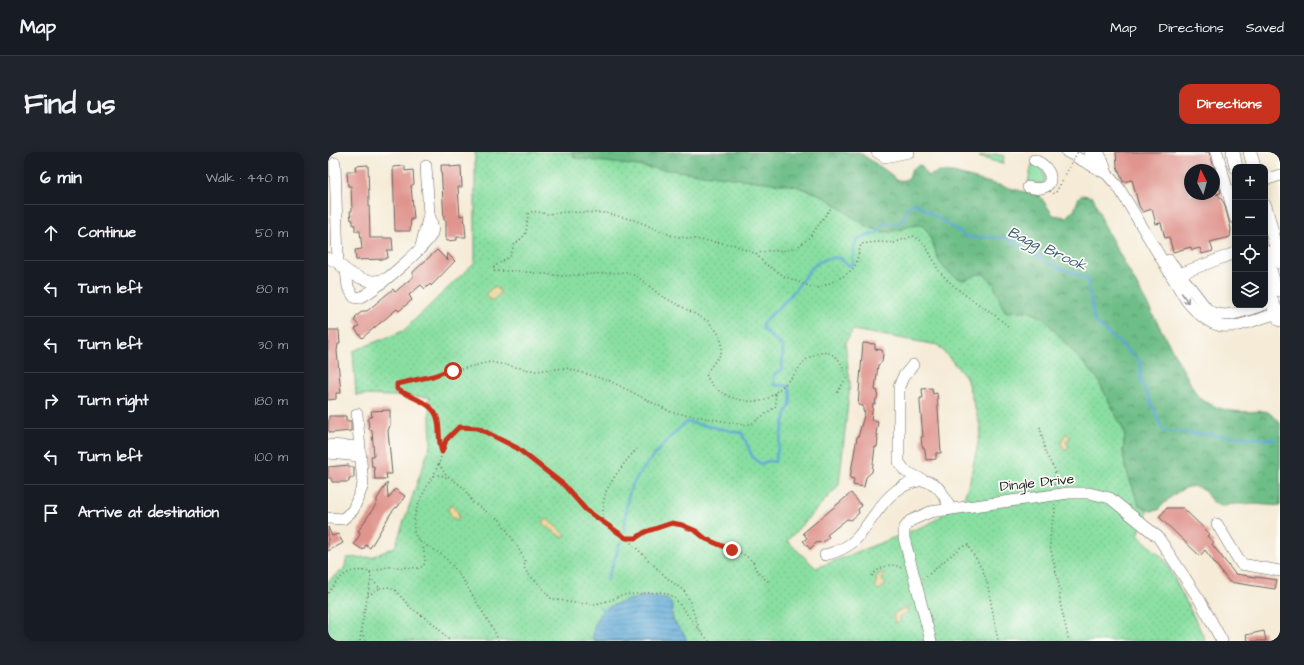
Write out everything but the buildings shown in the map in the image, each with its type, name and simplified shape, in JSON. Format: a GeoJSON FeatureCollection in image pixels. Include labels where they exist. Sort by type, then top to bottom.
{"type":"FeatureCollection","features":[{"type":"Feature","properties":{"kind":"main road"},"geometry":{"type":"LineString","coordinates":[[1232,152],[1235,164]]}},
{"type":"Feature","properties":{"kind":"main road"},"geometry":{"type":"LineString","coordinates":[[1250,152],[1253,164]]}},
{"type":"Feature","properties":{"kind":"main road"},"geometry":{"type":"LineString","coordinates":[[1268,217],[1280,262]]}},
{"type":"Feature","properties":{"kind":"main road"},"geometry":{"type":"LineString","coordinates":[[1268,263],[1275,288],[1280,290]]}},
{"type":"Feature","properties":{"kind":"main road"},"geometry":{"type":"LineString","coordinates":[[1268,286],[1274,308]]}},
{"type":"Feature","properties":{"kind":"street"},"geometry":{"type":"LineString","coordinates":[[877,152],[885,157],[909,152]]}},
{"type":"Feature","properties":{"kind":"street"},"geometry":{"type":"LineString","coordinates":[[1068,152],[1107,174]]}},
{"type":"Feature","properties":{"kind":"street"},"geometry":{"type":"LineString","coordinates":[[1089,152],[1097,159],[1119,188],[1176,276],[1197,314],[1204,320],[1217,326],[1237,326],[1274,308]]}},
{"type":"Feature","properties":{"kind":"street"},"geometry":{"type":"LineString","coordinates":[[1098,152],[1107,174]]}},
{"type":"Feature","properties":{"kind":"street"},"geometry":{"type":"LineString","coordinates":[[1217,152],[1232,207]]}},
{"type":"Feature","properties":{"kind":"street"},"geometry":{"type":"LineString","coordinates":[[1028,187],[1043,189],[1048,186],[1050,182],[1049,173],[1046,167],[1034,160]]}},
{"type":"Feature","properties":{"kind":"street"},"geometry":{"type":"LineString","coordinates":[[335,163],[342,267],[351,294],[356,298],[363,296],[389,277],[421,246],[432,233],[426,166]]}},
{"type":"Feature","properties":{"kind":"street"},"geometry":{"type":"LineString","coordinates":[[1268,179],[1280,176]]}},
{"type":"Feature","properties":{"kind":"street"},"geometry":{"type":"LineString","coordinates":[[1176,276],[1232,255]]}},
{"type":"Feature","properties":{"kind":"street"},"geometry":{"type":"LineString","coordinates":[[328,258],[367,280],[378,281],[389,277]]}},
{"type":"Feature","properties":{"kind":"street"},"geometry":{"type":"LineString","coordinates":[[1176,276],[1213,314],[1227,315],[1274,308]]}},
{"type":"Feature","properties":{"kind":"street"},"geometry":{"type":"LineString","coordinates":[[913,365],[903,377],[899,387],[899,462],[905,471],[936,486],[946,497],[950,509]]}},
{"type":"Feature","properties":{"kind":"street"},"geometry":{"type":"LineString","coordinates":[[328,518],[344,519],[353,510],[363,485],[363,468],[359,451],[357,414]]}},
{"type":"Feature","properties":{"kind":"street"},"geometry":{"type":"LineString","coordinates":[[328,445],[359,451]]}},
{"type":"Feature","properties":{"kind":"street"},"geometry":{"type":"LineString","coordinates":[[328,453],[359,451]]}},
{"type":"Feature","properties":{"kind":"street"},"geometry":{"type":"LineString","coordinates":[[824,555],[843,549],[856,538],[873,515],[896,490],[908,483],[923,480]]}},
{"type":"Feature","properties":{"kind":"street","name":"Dingle Drive"},"geometry":{"type":"LineString","coordinates":[[931,641],[904,538],[904,529],[910,521],[918,516],[930,512],[1054,494],[1089,493],[1110,498],[1158,537],[1199,599],[1222,641]]}},
{"type":"Feature","properties":{"kind":"street"},"geometry":{"type":"LineString","coordinates":[[1217,524],[1241,564],[1280,571]]}},
{"type":"Feature","properties":{"kind":"path"},"geometry":{"type":"LineString","coordinates":[[1050,191],[1055,194],[1077,153],[1079,152]]}},
{"type":"Feature","properties":{"kind":"path"},"geometry":{"type":"LineString","coordinates":[[756,254],[762,251],[792,250],[813,234],[831,208]]}},
{"type":"Feature","properties":{"kind":"path"},"geometry":{"type":"LineString","coordinates":[[836,395],[846,378],[845,367],[838,357],[828,353],[815,354],[806,359],[787,382],[766,400],[751,402],[740,400],[714,387],[708,380],[706,373],[721,354],[721,338],[708,321],[694,312],[660,295],[638,277],[626,272],[562,276],[518,271],[498,272],[494,271],[494,267],[510,256],[514,245],[521,240],[526,233],[528,214],[532,211],[547,214],[567,212],[606,213],[637,221],[673,236],[736,245],[756,254],[765,264],[786,277],[809,286],[819,288],[844,276],[852,270],[856,264],[861,244],[877,242],[894,243],[913,236],[920,239],[941,273],[973,301],[1008,326]]}},
{"type":"Feature","properties":{"kind":"path"},"geometry":{"type":"LineString","coordinates":[[442,452],[438,437],[438,423],[434,411],[427,405],[397,389],[397,384],[490,362],[535,371],[566,368],[610,381],[671,412],[745,424],[753,423],[776,406],[776,392]]}},
{"type":"Feature","properties":{"kind":"path"},"geometry":{"type":"LineString","coordinates":[[1040,426],[1046,454],[1055,470],[1055,512],[1051,527],[1050,546],[1060,590],[1060,603],[1069,641]]}},
{"type":"Feature","properties":{"kind":"path"},"geometry":{"type":"LineString","coordinates":[[498,641],[457,572],[441,554],[431,547],[423,545],[417,539],[414,531],[414,521],[417,507],[423,492],[439,463],[446,440],[459,427],[478,428],[500,438],[528,456],[564,485],[586,510],[626,538],[666,577],[684,591],[688,597],[700,631]]}},
{"type":"Feature","properties":{"kind":"path"},"geometry":{"type":"LineString","coordinates":[[604,523],[602,507],[605,493],[620,468],[637,449]]}},
{"type":"Feature","properties":{"kind":"path"},"geometry":{"type":"LineString","coordinates":[[439,463],[450,478]]}},
{"type":"Feature","properties":{"kind":"path"},"geometry":{"type":"LineString","coordinates":[[433,476],[441,475],[450,478],[464,488],[473,503],[500,520],[520,551],[525,561],[524,567],[527,573],[542,587],[550,598],[573,603],[596,604],[622,595],[663,592],[674,597],[700,631],[710,641]]}},
{"type":"Feature","properties":{"kind":"path"},"geometry":{"type":"LineString","coordinates":[[626,538],[636,538],[645,532],[672,523],[682,525],[696,531],[706,539],[744,555],[753,561],[756,568],[769,582]]}},
{"type":"Feature","properties":{"kind":"path"},"geometry":{"type":"LineString","coordinates":[[328,593],[341,577],[348,572],[370,572],[387,568],[420,568],[424,565],[425,560],[423,545]]}},
{"type":"Feature","properties":{"kind":"path"},"geometry":{"type":"LineString","coordinates":[[915,579],[922,580],[961,547],[968,545],[987,581],[998,641]]}},
{"type":"Feature","properties":{"kind":"path"},"geometry":{"type":"LineString","coordinates":[[872,576],[877,570],[887,566],[899,566],[903,569]]}},
{"type":"Feature","properties":{"kind":"path"},"geometry":{"type":"LineString","coordinates":[[360,641],[361,628],[371,579],[370,572]]}},
{"type":"Feature","properties":{"kind":"path"},"geometry":{"type":"LineString","coordinates":[[371,579],[380,588]]}},
{"type":"Feature","properties":{"kind":"path"},"geometry":{"type":"LineString","coordinates":[[367,597],[380,588],[388,587],[395,590],[411,608],[434,624],[450,641]]}},
{"type":"Feature","properties":{"kind":"path"},"geometry":{"type":"LineString","coordinates":[[361,628],[365,641]]}},
{"type":"Feature","properties":{"kind":"green space"},"geometry":{"type":"Polygon","coordinates":[[[475,152],[651,152],[868,174],[1108,367],[1151,501],[1138,535],[1165,560],[1206,641],[328,641],[328,581],[344,569],[347,558],[372,557],[395,547],[431,443],[429,397],[356,395],[353,351],[403,331],[475,262],[475,152]],[[853,330],[845,343],[850,384],[839,485],[787,541],[816,568],[929,524],[963,501],[970,480],[981,429],[966,377],[938,345],[853,330]]]}},
{"type":"Feature","properties":{"kind":"green space"},"geometry":{"type":"Polygon","coordinates":[[[573,152],[859,152],[884,169],[898,181],[909,179],[912,169],[919,165],[922,166],[927,176],[940,172],[953,173],[1040,196],[1053,215],[1066,217],[1075,208],[1079,197],[1082,195],[1093,197],[1106,229],[1198,397],[1221,409],[1245,412],[1268,412],[1280,422],[1280,506],[1232,504],[1223,506],[1212,501],[1200,488],[1194,487],[1180,491],[1158,510],[1151,511],[1139,505],[1125,466],[1123,452],[1125,433],[1097,378],[1042,317],[1027,311],[1006,312],[996,289],[986,276],[980,274],[962,280],[946,270],[939,260],[930,235],[924,227],[916,225],[889,232],[875,230],[860,222],[821,195],[796,186],[574,158],[573,152]]]}},
{"type":"Feature","properties":{"kind":"green space"},"geometry":{"type":"Polygon","coordinates":[[[996,154],[1004,156],[1003,164],[979,157],[996,154]]]}},
{"type":"Feature","properties":{"kind":"green space"},"geometry":{"type":"Polygon","coordinates":[[[1032,164],[1042,169],[1045,179],[1043,184],[1028,182],[1032,164]]]}},
{"type":"Feature","properties":{"kind":"sand"},"geometry":{"type":"Polygon","coordinates":[[[493,287],[500,290],[499,295],[491,301],[486,294],[493,287]]]}},
{"type":"Feature","properties":{"kind":"sand"},"geometry":{"type":"Polygon","coordinates":[[[1066,433],[1071,437],[1066,441],[1069,448],[1065,451],[1061,443],[1066,433]]]}},
{"type":"Feature","properties":{"kind":"sand"},"geometry":{"type":"Polygon","coordinates":[[[450,505],[453,505],[459,514],[458,520],[452,518],[448,509],[450,505]]]}},
{"type":"Feature","properties":{"kind":"sand"},"geometry":{"type":"Polygon","coordinates":[[[547,519],[566,536],[561,537],[545,526],[542,522],[547,519]]]}},
{"type":"Feature","properties":{"kind":"sand"},"geometry":{"type":"Polygon","coordinates":[[[881,573],[884,574],[882,580],[886,585],[879,590],[875,586],[877,576],[881,573]]]}},
{"type":"Feature","properties":{"kind":"sand"},"geometry":{"type":"Polygon","coordinates":[[[907,608],[908,612],[901,616],[899,622],[895,623],[893,614],[907,608]]]}},
{"type":"Feature","properties":{"kind":"water"},"geometry":{"type":"Polygon","coordinates":[[[640,597],[658,597],[670,601],[673,607],[673,620],[687,641],[593,641],[596,620],[600,614],[613,605],[640,597]]]}},
{"type":"Feature","properties":{"kind":"waterway","name":"Bagg Brook"},"geometry":{"type":"LineString","coordinates":[[624,531],[629,492],[635,481],[656,453],[673,434],[687,422],[742,433],[753,458],[761,464],[768,461],[775,462],[791,396],[788,386],[774,385],[774,375],[782,369],[783,347],[763,329],[762,324],[788,299],[816,264],[830,258],[840,258],[851,266],[853,264],[854,245],[859,238],[878,233],[884,222],[897,224],[904,220],[906,208],[915,203],[967,237],[1006,238],[1055,266],[1087,278],[1095,322],[1140,361],[1141,380],[1163,431],[1276,440]]}},
{"type":"Feature","properties":{"kind":"waterway","name":"Bagg Brook"},"geometry":{"type":"LineString","coordinates":[[607,580],[620,543]]}},
{"type":"Feature","properties":{"kind":"waterway","name":"Bagg Brook"},"geometry":{"type":"LineString","coordinates":[[601,608],[603,614]]}},
{"type":"Feature","properties":{"kind":"route"},"geometry":{"type":"LineString","coordinates":[[453,371],[403,381],[397,384],[397,389],[402,393],[415,398],[434,411],[437,416],[439,444],[442,452],[446,440],[459,427],[466,426],[478,428],[517,448],[564,485],[571,495],[586,510],[626,538],[636,538],[645,532],[672,523],[682,525],[696,531],[706,539],[732,550]]}}]}
